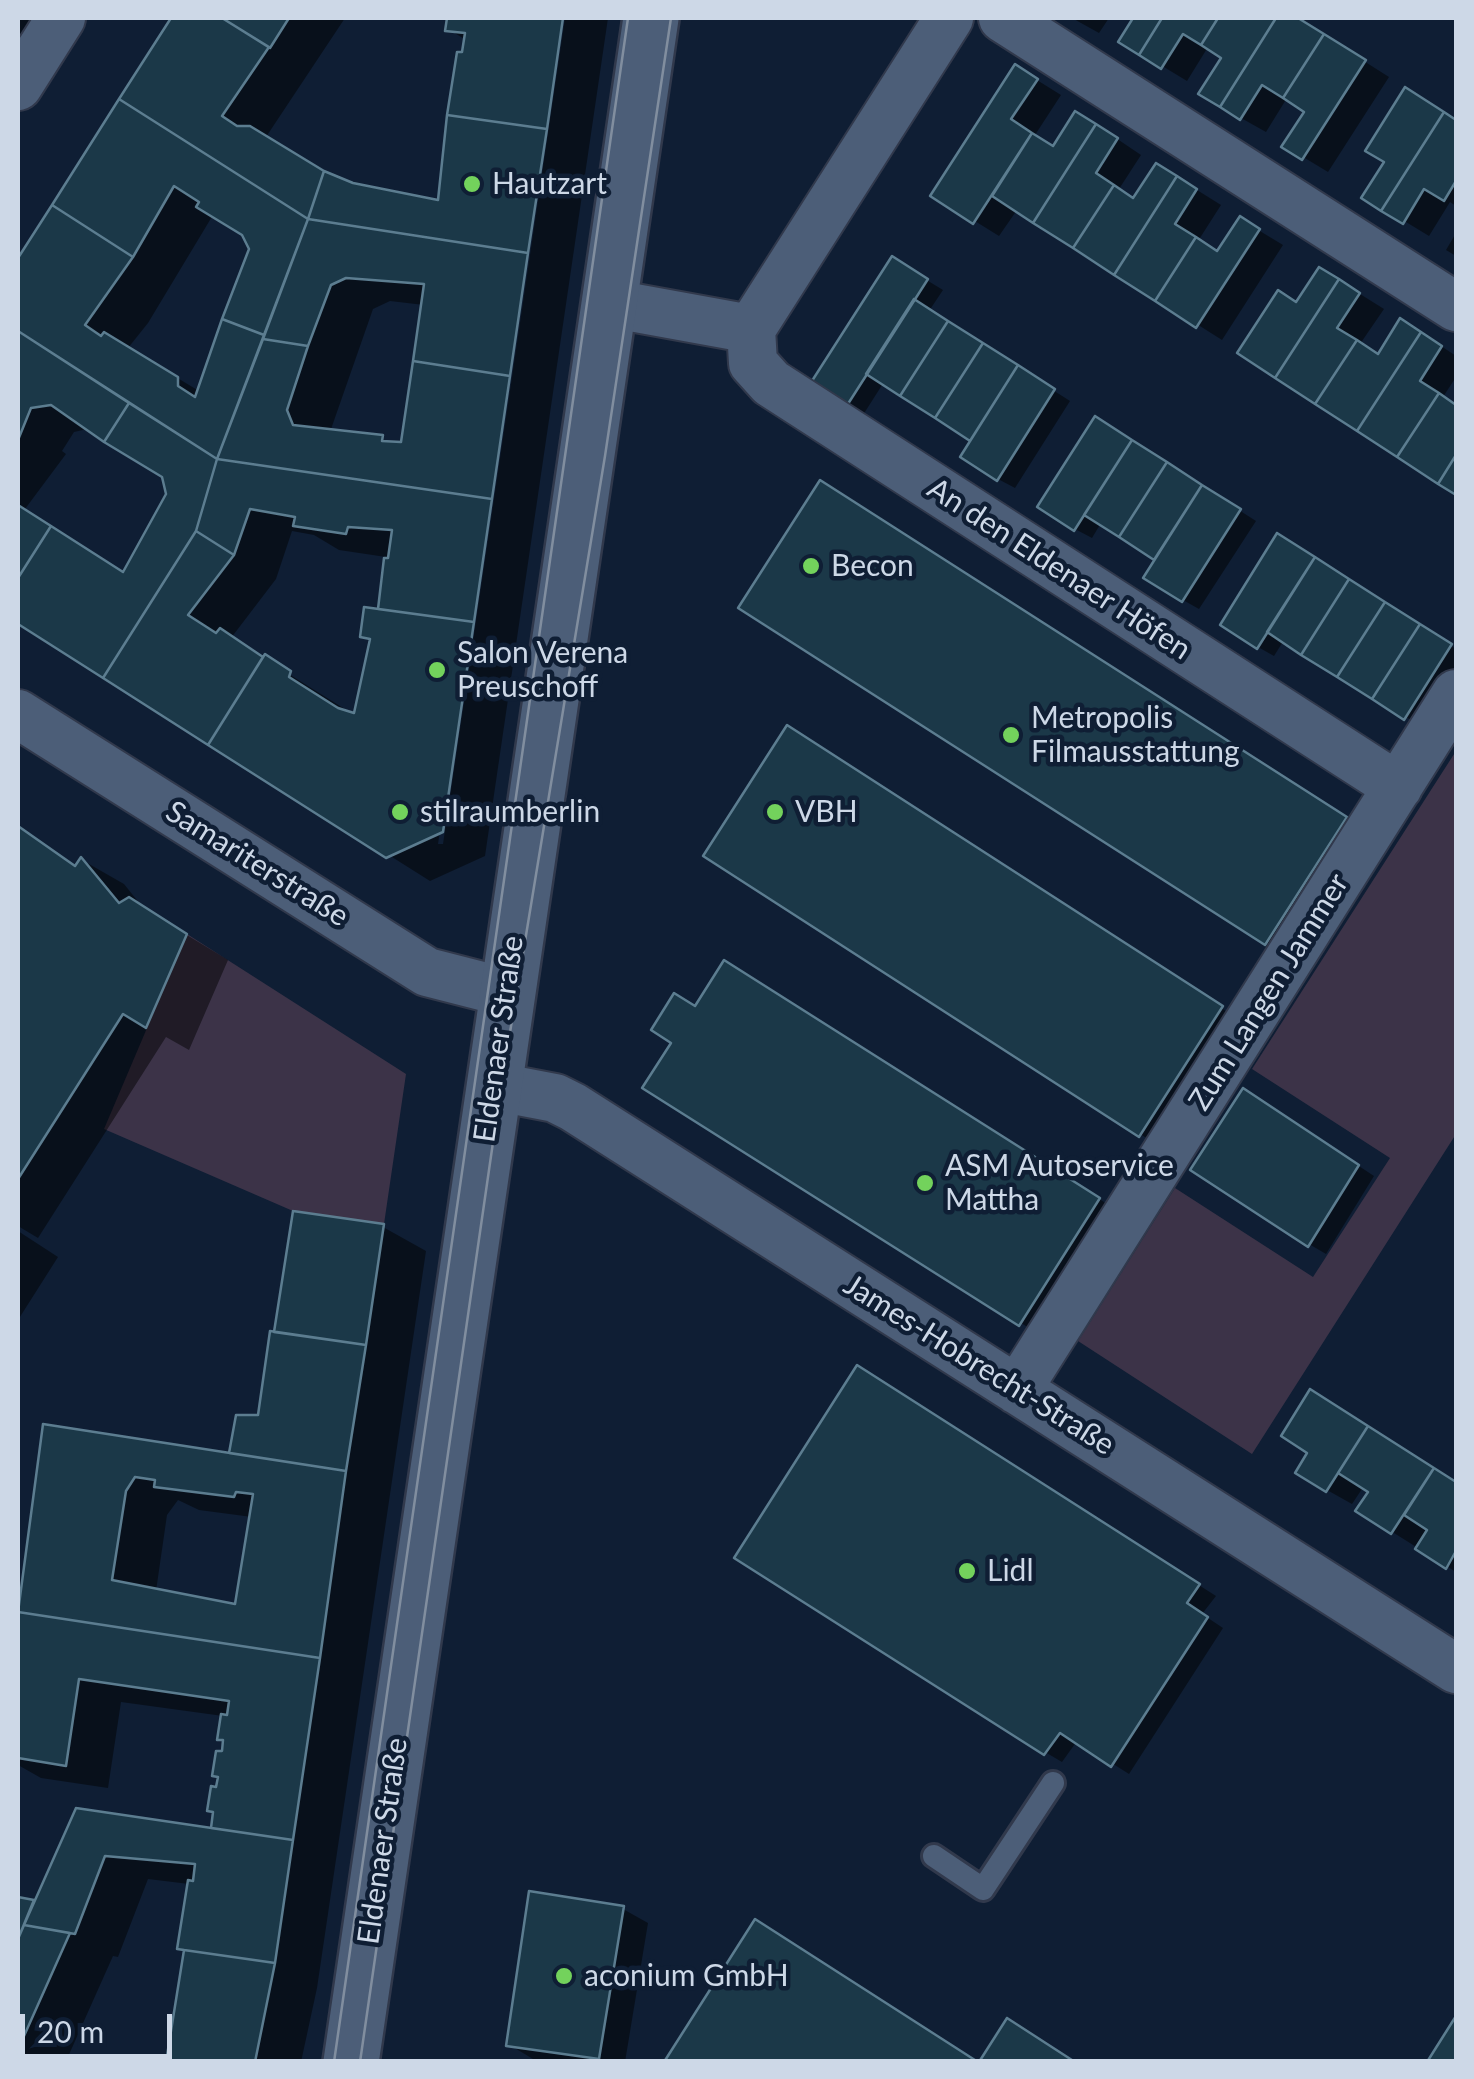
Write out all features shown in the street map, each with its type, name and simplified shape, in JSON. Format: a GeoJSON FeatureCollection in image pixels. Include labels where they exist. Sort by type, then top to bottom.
{"type":"FeatureCollection","features":[{"type":"Feature","properties":{"kind":"street"},"geometry":{"type":"LineString","coordinates":[[18,86],[62,18]]}},
{"type":"Feature","properties":{"kind":"street","name":"Eldenaer Straße"},"geometry":{"type":"LineString","coordinates":[[351,2062],[505,992],[651,18]]}},
{"type":"Feature","properties":{"kind":"street"},"geometry":{"type":"LineString","coordinates":[[608,304],[751,330],[949,18]]}},
{"type":"Feature","properties":{"kind":"street"},"geometry":{"type":"LineString","coordinates":[[1003,18],[1456,308]]}},
{"type":"Feature","properties":{"kind":"street","name":"An den Eldenaer Höfen"},"geometry":{"type":"LineString","coordinates":[[751,330],[753,363],[771,383],[1398,787]]}},
{"type":"Feature","properties":{"kind":"street","name":"Zum Langen Jammer"},"geometry":{"type":"LineString","coordinates":[[1017,1390],[1456,694]]}},
{"type":"Feature","properties":{"kind":"street","name":"Samariterstraße"},"geometry":{"type":"LineString","coordinates":[[18,714],[427,972],[505,992]]}},
{"type":"Feature","properties":{"kind":"street","name":"James-Hobrecht-Straße"},"geometry":{"type":"LineString","coordinates":[[492,1086],[556,1098],[573,1106],[1456,1668]]}},
{"type":"Feature","properties":{"kind":"lane"},"geometry":{"type":"LineString","coordinates":[[934,1856],[984,1889],[1053,1782]]}},
{"type":"Feature","properties":{"kind":"shaded area"},"geometry":{"type":"Polygon","coordinates":[[[1456,751],[1456,1134],[1252,1454],[1078,1341],[1175,1188],[1313,1277],[1390,1158],[1252,1069],[1456,751]]]}},
{"type":"Feature","properties":{"kind":"shaded area"},"geometry":{"type":"Polygon","coordinates":[[[187,934],[406,1074],[384,1224],[293,1211],[104,1129],[187,934]]]}},
{"type":"Feature","properties":{"kind":"building"},"geometry":{"type":"Polygon","coordinates":[[[171,18],[222,18],[269,47],[222,116],[237,126],[250,126],[324,171],[308,219],[119,99],[171,18]]]}},
{"type":"Feature","properties":{"kind":"building"},"geometry":{"type":"Polygon","coordinates":[[[222,18],[289,18],[270,48],[222,18]]]}},
{"type":"Feature","properties":{"kind":"building"},"geometry":{"type":"Polygon","coordinates":[[[447,18],[563,18],[547,129],[447,115],[457,52],[462,52],[465,33],[445,31],[447,18]]]}},
{"type":"Feature","properties":{"kind":"building"},"geometry":{"type":"Polygon","coordinates":[[[1133,18],[1162,18],[1139,55],[1118,42],[1133,18]]]}},
{"type":"Feature","properties":{"kind":"building"},"geometry":{"type":"Polygon","coordinates":[[[1162,18],[1218,18],[1201,45],[1183,34],[1161,69],[1139,55],[1162,18]]]}},
{"type":"Feature","properties":{"kind":"building"},"geometry":{"type":"Polygon","coordinates":[[[1218,18],[1276,18],[1220,107],[1198,94],[1221,58],[1201,45],[1218,18]]]}},
{"type":"Feature","properties":{"kind":"building"},"geometry":{"type":"Polygon","coordinates":[[[1276,18],[1298,18],[1324,34],[1283,98],[1262,85],[1240,120],[1220,107],[1276,18]]]}},
{"type":"Feature","properties":{"kind":"building"},"geometry":{"type":"Polygon","coordinates":[[[1324,34],[1366,60],[1302,160],[1281,147],[1304,112],[1283,98],[1324,34]]]}},
{"type":"Feature","properties":{"kind":"building"},"geometry":{"type":"Polygon","coordinates":[[[1015,64],[1038,79],[1011,119],[1032,133],[973,224],[930,196],[1015,64]]]}},
{"type":"Feature","properties":{"kind":"building"},"geometry":{"type":"Polygon","coordinates":[[[1405,87],[1444,112],[1381,211],[1361,198],[1384,162],[1365,151],[1405,87]]]}},
{"type":"Feature","properties":{"kind":"building"},"geometry":{"type":"Polygon","coordinates":[[[119,99],[308,219],[264,335],[222,319],[249,249],[242,235],[196,207],[199,202],[174,186],[133,257],[52,205],[119,99]]]}},
{"type":"Feature","properties":{"kind":"building"},"geometry":{"type":"Polygon","coordinates":[[[1075,111],[1096,124],[1033,223],[992,196],[1032,133],[1053,146],[1075,111]]]}},
{"type":"Feature","properties":{"kind":"building"},"geometry":{"type":"Polygon","coordinates":[[[1444,112],[1456,120],[1456,181],[1444,201],[1424,189],[1403,224],[1381,211],[1444,112]]]}},
{"type":"Feature","properties":{"kind":"building"},"geometry":{"type":"Polygon","coordinates":[[[447,115],[547,129],[528,253],[308,219],[324,171],[353,183],[438,200],[447,115]]]}},
{"type":"Feature","properties":{"kind":"building"},"geometry":{"type":"Polygon","coordinates":[[[1096,124],[1118,138],[1096,173],[1114,185],[1073,248],[1033,223],[1096,124]]]}},
{"type":"Feature","properties":{"kind":"building"},"geometry":{"type":"Polygon","coordinates":[[[1156,163],[1177,176],[1114,275],[1073,248],[1114,185],[1133,198],[1156,163]]]}},
{"type":"Feature","properties":{"kind":"building"},"geometry":{"type":"Polygon","coordinates":[[[1177,176],[1197,189],[1175,224],[1196,237],[1155,301],[1114,275],[1177,176]]]}},
{"type":"Feature","properties":{"kind":"building"},"geometry":{"type":"Polygon","coordinates":[[[52,205],[133,257],[85,325],[101,336],[104,332],[178,377],[178,386],[195,397],[222,319],[264,335],[217,459],[18,331],[18,258],[52,205]]]}},
{"type":"Feature","properties":{"kind":"building"},"geometry":{"type":"Polygon","coordinates":[[[1240,216],[1260,229],[1196,328],[1155,301],[1196,237],[1217,251],[1240,216]]]}},
{"type":"Feature","properties":{"kind":"building"},"geometry":{"type":"Polygon","coordinates":[[[308,219],[528,253],[510,376],[413,361],[424,284],[346,278],[331,285],[308,346],[263,339],[308,219]]]}},
{"type":"Feature","properties":{"kind":"building"},"geometry":{"type":"Polygon","coordinates":[[[892,256],[928,279],[846,407],[810,384],[892,256]]]}},
{"type":"Feature","properties":{"kind":"building"},"geometry":{"type":"Polygon","coordinates":[[[1319,267],[1339,279],[1275,378],[1237,353],[1278,290],[1296,302],[1319,267]]]}},
{"type":"Feature","properties":{"kind":"building"},"geometry":{"type":"Polygon","coordinates":[[[1339,279],[1360,293],[1337,328],[1357,340],[1315,404],[1275,378],[1339,279]]]}},
{"type":"Feature","properties":{"kind":"building"},"geometry":{"type":"Polygon","coordinates":[[[914,299],[948,321],[900,396],[866,374],[914,299]]]}},
{"type":"Feature","properties":{"kind":"building"},"geometry":{"type":"Polygon","coordinates":[[[1400,318],[1421,332],[1357,431],[1315,404],[1357,340],[1378,354],[1400,318]]]}},
{"type":"Feature","properties":{"kind":"building"},"geometry":{"type":"Polygon","coordinates":[[[948,321],[983,343],[935,418],[900,396],[948,321]]]}},
{"type":"Feature","properties":{"kind":"building"},"geometry":{"type":"Polygon","coordinates":[[[18,331],[129,403],[104,442],[51,405],[31,408],[18,440],[18,331]]]}},
{"type":"Feature","properties":{"kind":"building"},"geometry":{"type":"Polygon","coordinates":[[[1421,332],[1442,346],[1420,381],[1439,393],[1397,457],[1357,431],[1421,332]]]}},
{"type":"Feature","properties":{"kind":"building"},"geometry":{"type":"Polygon","coordinates":[[[263,339],[308,346],[287,410],[293,425],[383,435],[382,441],[401,442],[413,361],[510,376],[492,499],[217,459],[263,339]]]}},
{"type":"Feature","properties":{"kind":"building"},"geometry":{"type":"Polygon","coordinates":[[[983,343],[1018,365],[970,441],[935,418],[983,343]]]}},
{"type":"Feature","properties":{"kind":"building"},"geometry":{"type":"Polygon","coordinates":[[[1018,365],[1055,389],[997,481],[960,457],[1018,365]]]}},
{"type":"Feature","properties":{"kind":"building"},"geometry":{"type":"Polygon","coordinates":[[[1439,393],[1456,405],[1456,455],[1438,484],[1397,457],[1439,393]]]}},
{"type":"Feature","properties":{"kind":"building"},"geometry":{"type":"Polygon","coordinates":[[[129,403],[217,459],[196,531],[103,678],[18,624],[18,578],[51,526],[123,572],[166,494],[162,477],[104,442],[129,403]]]}},
{"type":"Feature","properties":{"kind":"building"},"geometry":{"type":"Polygon","coordinates":[[[1095,416],[1132,440],[1074,531],[1037,507],[1095,416]]]}},
{"type":"Feature","properties":{"kind":"building"},"geometry":{"type":"Polygon","coordinates":[[[1132,440],[1167,462],[1119,537],[1084,515],[1132,440]]]}},
{"type":"Feature","properties":{"kind":"building"},"geometry":{"type":"Polygon","coordinates":[[[1456,455],[1456,495],[1438,484],[1456,455]]]}},
{"type":"Feature","properties":{"kind":"building"},"geometry":{"type":"Polygon","coordinates":[[[217,459],[492,499],[474,622],[378,609],[392,530],[348,527],[346,534],[293,526],[295,517],[250,509],[234,555],[196,531],[217,459]]]}},
{"type":"Feature","properties":{"kind":"building"},"geometry":{"type":"Polygon","coordinates":[[[1167,462],[1202,485],[1154,560],[1119,537],[1167,462]]]}},
{"type":"Feature","properties":{"kind":"building"},"geometry":{"type":"Polygon","coordinates":[[[820,480],[1347,817],[1265,945],[738,608],[820,480]]]}},
{"type":"Feature","properties":{"kind":"building"},"geometry":{"type":"Polygon","coordinates":[[[1202,485],[1241,509],[1182,602],[1143,578],[1202,485]]]}},
{"type":"Feature","properties":{"kind":"building"},"geometry":{"type":"Polygon","coordinates":[[[18,505],[51,526],[18,578],[18,505]]]}},
{"type":"Feature","properties":{"kind":"building"},"geometry":{"type":"Polygon","coordinates":[[[196,531],[234,555],[188,615],[216,633],[220,628],[263,657],[208,745],[103,678],[196,531]]]}},
{"type":"Feature","properties":{"kind":"building"},"geometry":{"type":"Polygon","coordinates":[[[1277,533],[1315,557],[1257,649],[1220,625],[1277,533]]]}},
{"type":"Feature","properties":{"kind":"building"},"geometry":{"type":"Polygon","coordinates":[[[1315,557],[1349,579],[1301,655],[1267,632],[1315,557]]]}},
{"type":"Feature","properties":{"kind":"building"},"geometry":{"type":"Polygon","coordinates":[[[1349,579],[1385,602],[1337,677],[1301,655],[1349,579]]]}},
{"type":"Feature","properties":{"kind":"building"},"geometry":{"type":"Polygon","coordinates":[[[1385,602],[1420,624],[1372,699],[1337,677],[1385,602]]]}},
{"type":"Feature","properties":{"kind":"building"},"geometry":{"type":"Polygon","coordinates":[[[364,607],[474,622],[443,832],[386,858],[208,745],[265,654],[291,671],[289,677],[338,708],[354,713],[370,639],[360,637],[364,607]]]}},
{"type":"Feature","properties":{"kind":"building"},"geometry":{"type":"Polygon","coordinates":[[[1420,624],[1452,644],[1404,720],[1372,699],[1420,624]]]}},
{"type":"Feature","properties":{"kind":"building"},"geometry":{"type":"Polygon","coordinates":[[[787,725],[1223,1006],[1139,1137],[703,856],[787,725]]]}},
{"type":"Feature","properties":{"kind":"building"},"geometry":{"type":"Polygon","coordinates":[[[18,826],[75,866],[81,857],[119,903],[129,897],[187,934],[146,1028],[123,1014],[18,1179],[18,826]]]}},
{"type":"Feature","properties":{"kind":"building"},"geometry":{"type":"Polygon","coordinates":[[[724,960],[1100,1198],[1019,1326],[642,1088],[671,1043],[651,1030],[674,993],[695,1006],[724,960]]]}},
{"type":"Feature","properties":{"kind":"building"},"geometry":{"type":"Polygon","coordinates":[[[1243,1088],[1359,1165],[1308,1247],[1190,1170],[1243,1088]]]}},
{"type":"Feature","properties":{"kind":"building"},"geometry":{"type":"Polygon","coordinates":[[[293,1211],[384,1224],[366,1345],[274,1332],[293,1211]]]}},
{"type":"Feature","properties":{"kind":"building"},"geometry":{"type":"Polygon","coordinates":[[[270,1331],[366,1345],[346,1471],[229,1453],[236,1415],[258,1415],[270,1331]]]}},
{"type":"Feature","properties":{"kind":"building","name":"Lidl"},"geometry":{"type":"Polygon","coordinates":[[[857,1365],[1200,1584],[1187,1603],[1208,1617],[1111,1767],[1060,1733],[1044,1755],[734,1558],[857,1365]]]}},
{"type":"Feature","properties":{"kind":"building"},"geometry":{"type":"Polygon","coordinates":[[[1310,1389],[1368,1426],[1326,1492],[1295,1473],[1307,1453],[1281,1436],[1310,1389]]]}},
{"type":"Feature","properties":{"kind":"building"},"geometry":{"type":"Polygon","coordinates":[[[43,1424],[346,1471],[320,1658],[18,1612],[43,1424]],[[135,1477],[126,1491],[112,1580],[235,1604],[253,1494],[236,1492],[234,1497],[154,1487],[155,1480],[135,1477]]]}},
{"type":"Feature","properties":{"kind":"building"},"geometry":{"type":"Polygon","coordinates":[[[1368,1426],[1434,1468],[1391,1534],[1355,1511],[1368,1492],[1338,1473],[1368,1426]]]}},
{"type":"Feature","properties":{"kind":"building"},"geometry":{"type":"Polygon","coordinates":[[[1434,1468],[1456,1482],[1456,1551],[1446,1569],[1415,1549],[1427,1530],[1404,1515],[1434,1468]]]}},
{"type":"Feature","properties":{"kind":"building"},"geometry":{"type":"Polygon","coordinates":[[[18,1612],[320,1658],[293,1840],[211,1828],[213,1812],[207,1811],[211,1786],[216,1787],[218,1777],[212,1776],[216,1751],[222,1751],[223,1740],[217,1740],[221,1714],[227,1715],[229,1701],[79,1679],[66,1766],[18,1758],[18,1612]]]}},
{"type":"Feature","properties":{"kind":"building"},"geometry":{"type":"Polygon","coordinates":[[[76,1808],[293,1840],[275,1963],[177,1949],[188,1880],[193,1881],[195,1864],[105,1856],[75,1934],[24,1925],[76,1808]]]}},
{"type":"Feature","properties":{"kind":"building","name":"aconium GmbH"},"geometry":{"type":"Polygon","coordinates":[[[529,1891],[624,1906],[599,2059],[506,2046],[529,1891]]]}},
{"type":"Feature","properties":{"kind":"building"},"geometry":{"type":"Polygon","coordinates":[[[18,1897],[34,1900],[18,1939],[18,1897]]]}},
{"type":"Feature","properties":{"kind":"building"},"geometry":{"type":"Polygon","coordinates":[[[755,1919],[978,2062],[664,2062],[755,1919]]]}},
{"type":"Feature","properties":{"kind":"building"},"geometry":{"type":"Polygon","coordinates":[[[24,1925],[70,1933],[24,2036],[18,2034],[18,1939],[24,1925]]]}},
{"type":"Feature","properties":{"kind":"building"},"geometry":{"type":"Polygon","coordinates":[[[184,1950],[275,1963],[255,2062],[166,2062],[184,1950]]]}},
{"type":"Feature","properties":{"kind":"building"},"geometry":{"type":"Polygon","coordinates":[[[1456,2016],[1456,2062],[1427,2062],[1456,2016]]]}},
{"type":"Feature","properties":{"kind":"building"},"geometry":{"type":"Polygon","coordinates":[[[1007,2018],[1075,2062],[979,2062],[1007,2018]]]}},
{"type":"Feature","properties":{"kind":"tram line"},"geometry":{"type":"LineString","coordinates":[[334,2062],[628,18]]}},
{"type":"Feature","properties":{"kind":"tram line"},"geometry":{"type":"LineString","coordinates":[[360,2062],[501,1087],[605,456],[671,18]]}},
{"type":"Feature","properties":{"kind":"place","name":"Hautzart"},"geometry":{"type":"Point","coordinates":[472,184]}},
{"type":"Feature","properties":{"kind":"place","name":"Becon"},"geometry":{"type":"Point","coordinates":[811,566]}},
{"type":"Feature","properties":{"kind":"place","name":"Salon Verena Preuschoff"},"geometry":{"type":"Point","coordinates":[437,670]}},
{"type":"Feature","properties":{"kind":"place","name":"Metropolis Filmausstattung"},"geometry":{"type":"Point","coordinates":[1011,735]}},
{"type":"Feature","properties":{"kind":"place","name":"stilraumberlin"},"geometry":{"type":"Point","coordinates":[400,812]}},
{"type":"Feature","properties":{"kind":"place","name":"VBH"},"geometry":{"type":"Point","coordinates":[775,812]}},
{"type":"Feature","properties":{"kind":"place","name":"ASM Autoservice Mattha"},"geometry":{"type":"Point","coordinates":[925,1183]}},
{"type":"Feature","properties":{"kind":"place","name":"Lidl"},"geometry":{"type":"Point","coordinates":[967,1571]}},
{"type":"Feature","properties":{"kind":"place","name":"aconium GmbH"},"geometry":{"type":"Point","coordinates":[564,1976]}}]}
